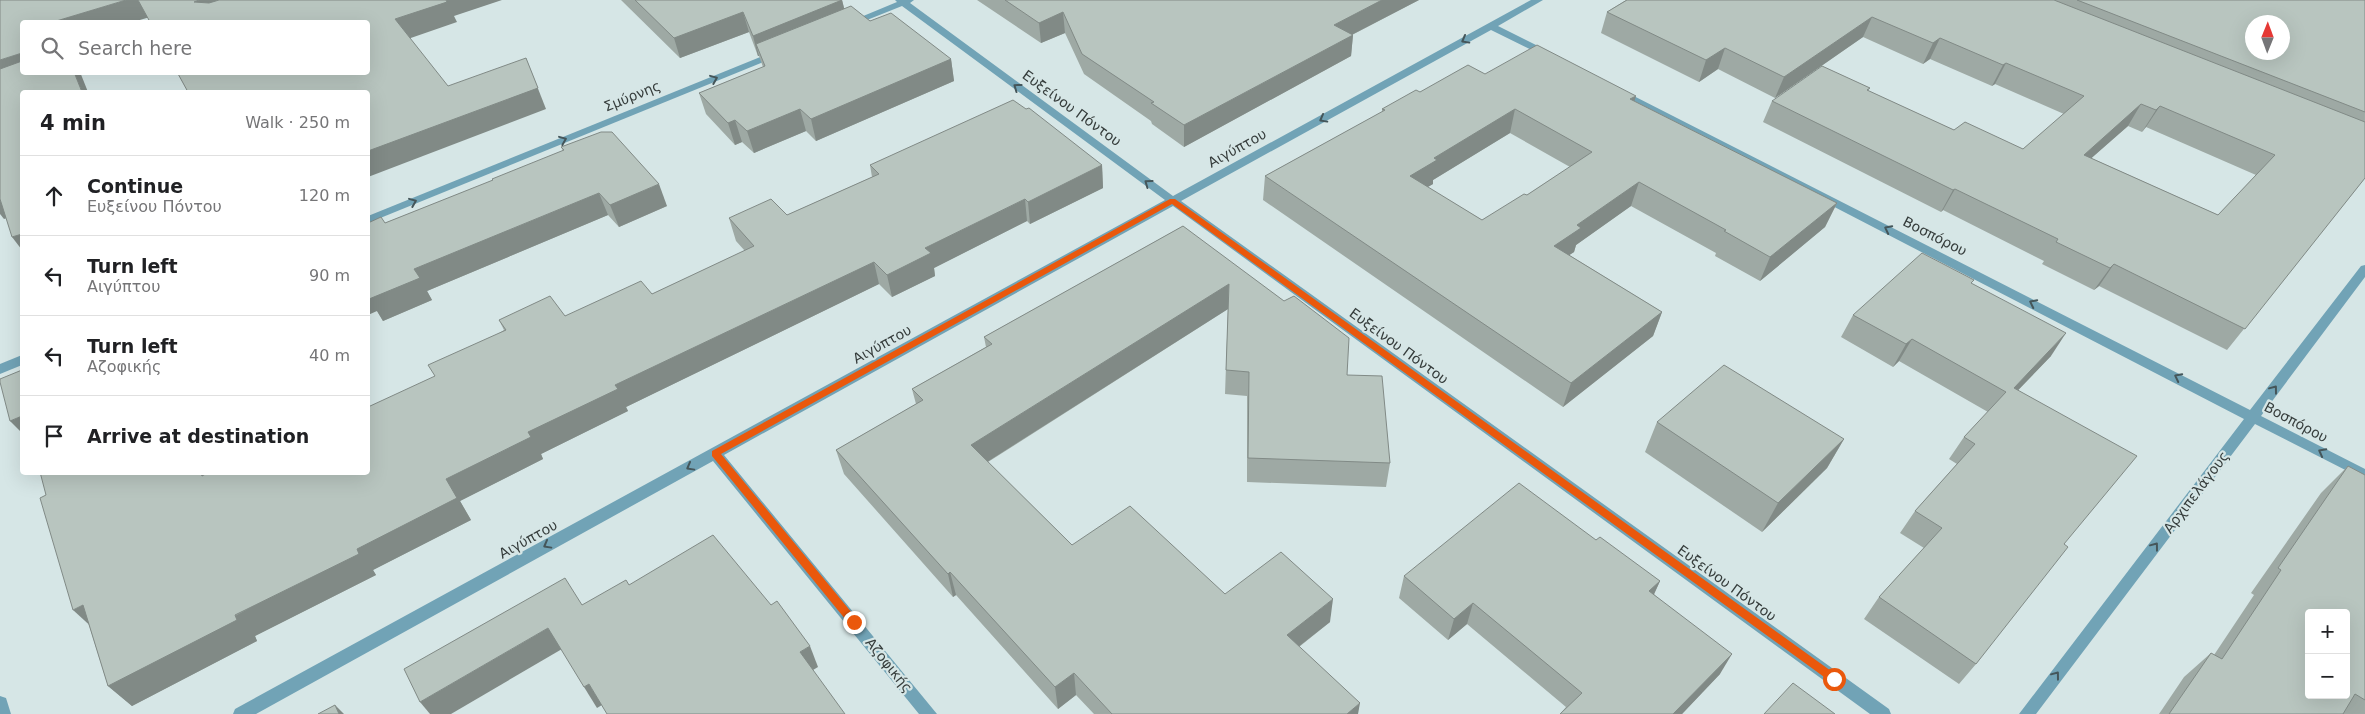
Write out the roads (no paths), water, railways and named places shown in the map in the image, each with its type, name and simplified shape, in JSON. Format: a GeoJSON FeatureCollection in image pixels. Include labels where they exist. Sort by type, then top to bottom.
{"type":"FeatureCollection","features":[{"type":"Feature","properties":{"kind":"street","name":"Αιγύπτου"},"geometry":{"type":"LineString","coordinates":[[241,714],[1538,0]]}},
{"type":"Feature","properties":{"kind":"street"},"geometry":{"type":"LineString","coordinates":[[838,29],[904,1]]}},
{"type":"Feature","properties":{"kind":"street","name":"Ευξείνου Πόντου"},"geometry":{"type":"LineString","coordinates":[[904,1],[1173,201],[1882,714]]}},
{"type":"Feature","properties":{"kind":"street"},"geometry":{"type":"LineString","coordinates":[[1492,26],[1554,58]]}},
{"type":"Feature","properties":{"kind":"street","name":"Σμύρνης"},"geometry":{"type":"LineString","coordinates":[[370,219],[783,51]]}},
{"type":"Feature","properties":{"kind":"street","name":"Βοσπόρου"},"geometry":{"type":"LineString","coordinates":[[1607,85],[2365,475]]}},
{"type":"Feature","properties":{"kind":"street","name":"Αρχιπελάγους"},"geometry":{"type":"LineString","coordinates":[[2027,714],[2365,269]]}},
{"type":"Feature","properties":{"kind":"street"},"geometry":{"type":"LineString","coordinates":[[0,369],[20,361]]}},
{"type":"Feature","properties":{"kind":"street","name":"Αζοφικής"},"geometry":{"type":"LineString","coordinates":[[715,454],[930,714]]}},
{"type":"Feature","properties":{"kind":"street"},"geometry":{"type":"LineString","coordinates":[[0,703],[3,714]]}}]}
